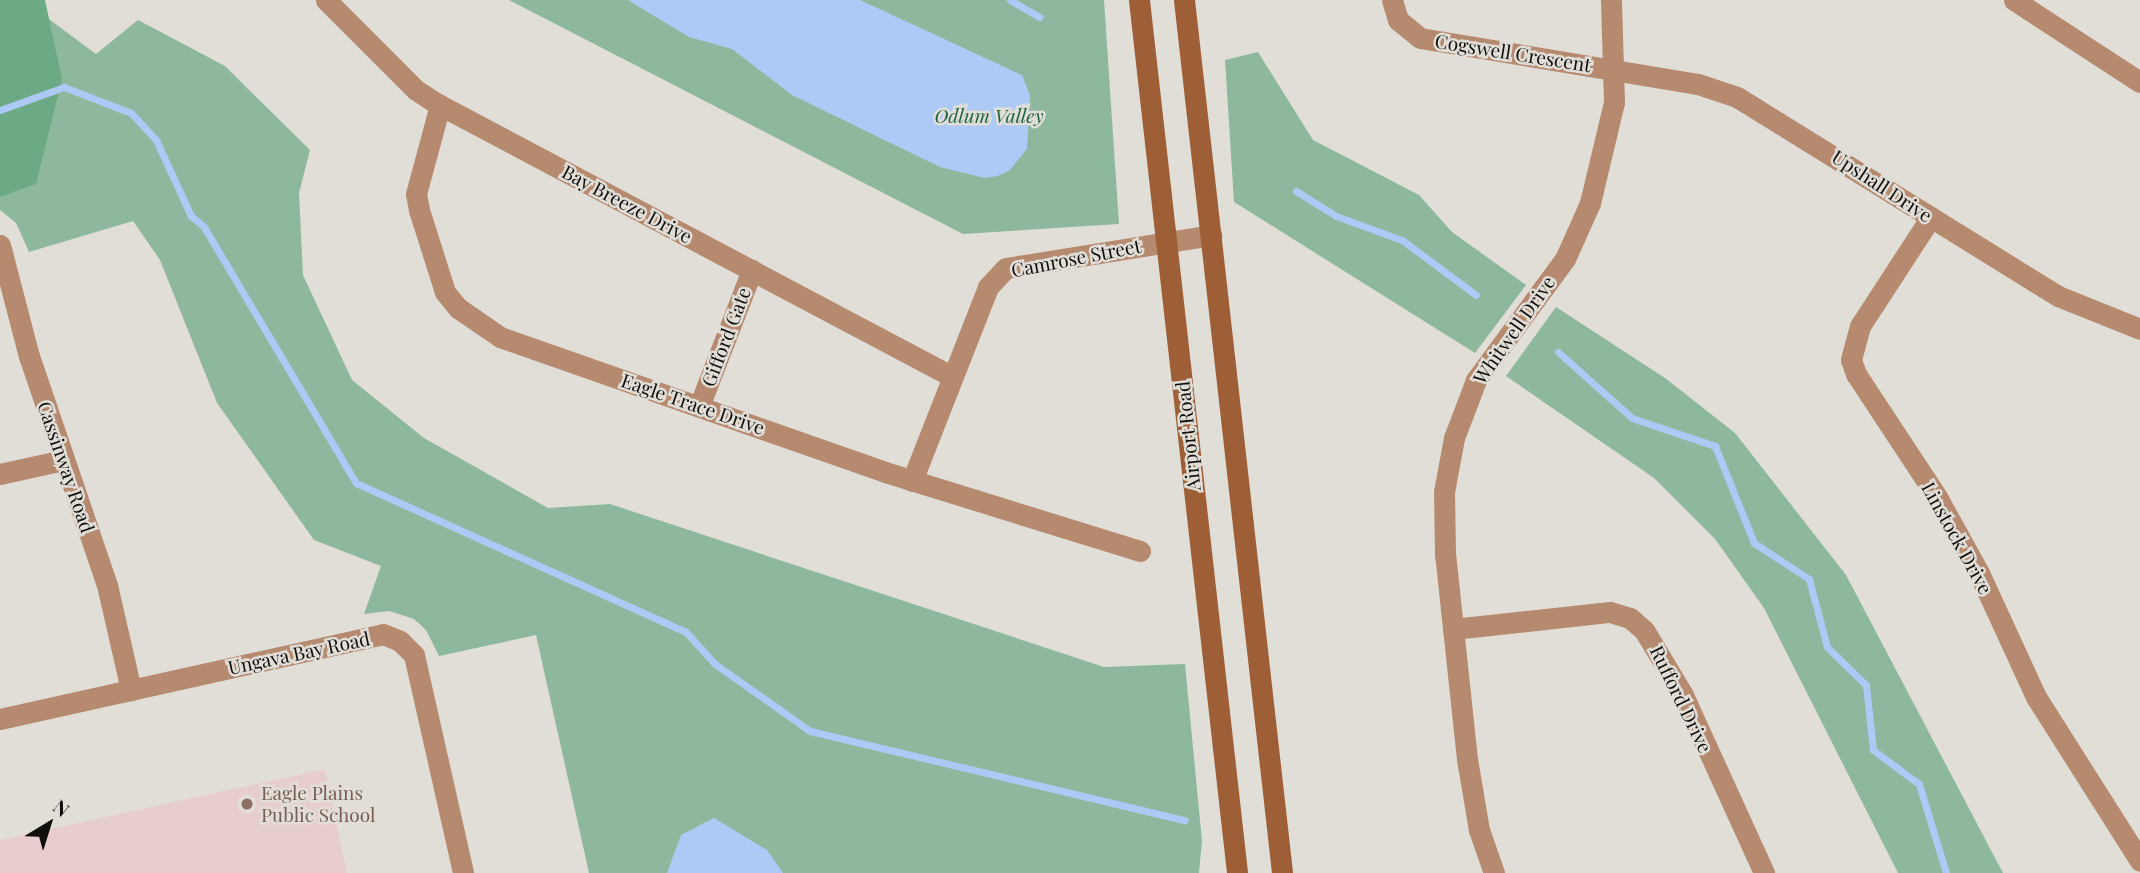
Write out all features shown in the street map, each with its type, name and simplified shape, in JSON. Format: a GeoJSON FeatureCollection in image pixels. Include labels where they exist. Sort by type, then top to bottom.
{"type":"FeatureCollection","features":[{"type":"Feature","properties":{"kind":"main road","name":"Airport Road"},"geometry":{"type":"LineString","coordinates":[[1139,0],[1237,873]]}},
{"type":"Feature","properties":{"kind":"main road"},"geometry":{"type":"LineString","coordinates":[[1184,0],[1282,873]]}},
{"type":"Feature","properties":{"kind":"street","name":"Bay Breeze Drive"},"geometry":{"type":"LineString","coordinates":[[326,0],[416,90],[440,105],[951,376]]}},
{"type":"Feature","properties":{"kind":"street","name":"Cogswell Crescent"},"geometry":{"type":"LineString","coordinates":[[1392,0],[1398,20],[1420,38],[1614,69]]}},
{"type":"Feature","properties":{"kind":"street","name":"Whitwell Drive"},"geometry":{"type":"LineString","coordinates":[[1494,873],[1474,809],[1452,629],[1443,514],[1454,438],[1482,370],[1564,259],[1579,231],[1611,127],[1614,69],[1611,0]]}},
{"type":"Feature","properties":{"kind":"street"},"geometry":{"type":"LineString","coordinates":[[2014,0],[2140,82]]}},
{"type":"Feature","properties":{"kind":"street","name":"Upshall Drive"},"geometry":{"type":"LineString","coordinates":[[1614,69],[1698,83],[1737,97],[2058,296],[2140,329]]}},
{"type":"Feature","properties":{"kind":"street","name":"Eagle Trace Drive"},"geometry":{"type":"LineString","coordinates":[[440,105],[416,194],[440,283],[450,300],[519,346],[700,404],[912,481],[1140,551]]}},
{"type":"Feature","properties":{"kind":"street","name":"Linstock Drive"},"geometry":{"type":"LineString","coordinates":[[1931,217],[1860,326],[1852,360],[1856,374],[1937,497],[1979,573],[2036,697],[2140,861]]}},
{"type":"Feature","properties":{"kind":"street","name":"Camrose Street"},"geometry":{"type":"LineString","coordinates":[[912,481],[988,287],[1006,268],[1211,235]]}},
{"type":"Feature","properties":{"kind":"street","name":"Cassinway Road"},"geometry":{"type":"LineString","coordinates":[[0,245],[63,460],[107,585],[131,690]]}},
{"type":"Feature","properties":{"kind":"street","name":"Gifford Gate"},"geometry":{"type":"LineString","coordinates":[[700,404],[752,270]]}},
{"type":"Feature","properties":{"kind":"street"},"geometry":{"type":"LineString","coordinates":[[0,474],[63,460]]}},
{"type":"Feature","properties":{"kind":"street","name":"Rufford Drive"},"geometry":{"type":"LineString","coordinates":[[1452,629],[1610,612],[1630,618],[1657,646],[1683,695],[1764,873]]}},
{"type":"Feature","properties":{"kind":"street","name":"Ungava Bay Road"},"geometry":{"type":"LineString","coordinates":[[0,719],[383,634],[400,642],[414,655],[463,873]]}},
{"type":"Feature","properties":{"kind":"shaded area","name":"Eagle Plains Public School"},"geometry":{"type":"Polygon","coordinates":[[[325,769],[347,873],[0,873],[0,840],[325,769]]]}},
{"type":"Feature","properties":{"kind":"green space"},"geometry":{"type":"Polygon","coordinates":[[[0,0],[34,8],[96,54],[138,20],[225,66],[310,150],[299,193],[303,275],[352,380],[424,438],[548,508],[610,504],[1104,667],[1185,664],[1202,841],[1199,873],[589,873],[536,635],[439,656],[426,630],[414,619],[389,611],[364,614],[381,566],[314,540],[217,403],[160,260],[133,221],[29,252],[16,223],[0,210],[0,0]]]}},
{"type":"Feature","properties":{"kind":"green space"},"geometry":{"type":"Polygon","coordinates":[[[0,0],[45,0],[62,79],[36,184],[0,197],[0,0]]]}},
{"type":"Feature","properties":{"kind":"green space","name":"Odlum Valley"},"geometry":{"type":"Polygon","coordinates":[[[509,0],[1104,0],[1119,224],[963,234],[509,0]]]}},
{"type":"Feature","properties":{"kind":"green space"},"geometry":{"type":"Polygon","coordinates":[[[1258,52],[1313,140],[1419,195],[1452,232],[1526,285],[1475,353],[1234,202],[1225,60],[1258,52]]]}},
{"type":"Feature","properties":{"kind":"green space"},"geometry":{"type":"Polygon","coordinates":[[[1556,307],[1665,378],[1735,433],[1846,575],[2003,873],[1898,873],[1764,608],[1715,539],[1654,478],[1506,376],[1556,307]]]}},
{"type":"Feature","properties":{"kind":"water"},"geometry":{"type":"Polygon","coordinates":[[[628,0],[860,0],[1022,75],[1030,95],[1027,149],[1010,170],[998,176],[985,178],[940,167],[792,95],[732,49],[689,37],[628,0]]]}},
{"type":"Feature","properties":{"kind":"water"},"geometry":{"type":"Polygon","coordinates":[[[714,818],[767,850],[783,873],[667,873],[681,835],[714,818]]]}},
{"type":"Feature","properties":{"kind":"waterway"},"geometry":{"type":"LineString","coordinates":[[1010,0],[1040,17]]}},
{"type":"Feature","properties":{"kind":"waterway"},"geometry":{"type":"LineString","coordinates":[[0,110],[64,87],[131,113],[156,140],[191,216],[204,227],[356,483],[686,632],[715,664],[810,731],[1185,820]]}},
{"type":"Feature","properties":{"kind":"waterway"},"geometry":{"type":"LineString","coordinates":[[1296,191],[1336,216],[1402,240],[1476,295]]}},
{"type":"Feature","properties":{"kind":"waterway"},"geometry":{"type":"LineString","coordinates":[[1558,352],[1632,418],[1715,446],[1754,543],[1809,579],[1827,647],[1866,685],[1873,750],[1919,784],[1946,873]]}},
{"type":"Feature","properties":{"kind":"place","name":"Eagle Plains Public School"},"geometry":{"type":"Point","coordinates":[247,804]}}]}
